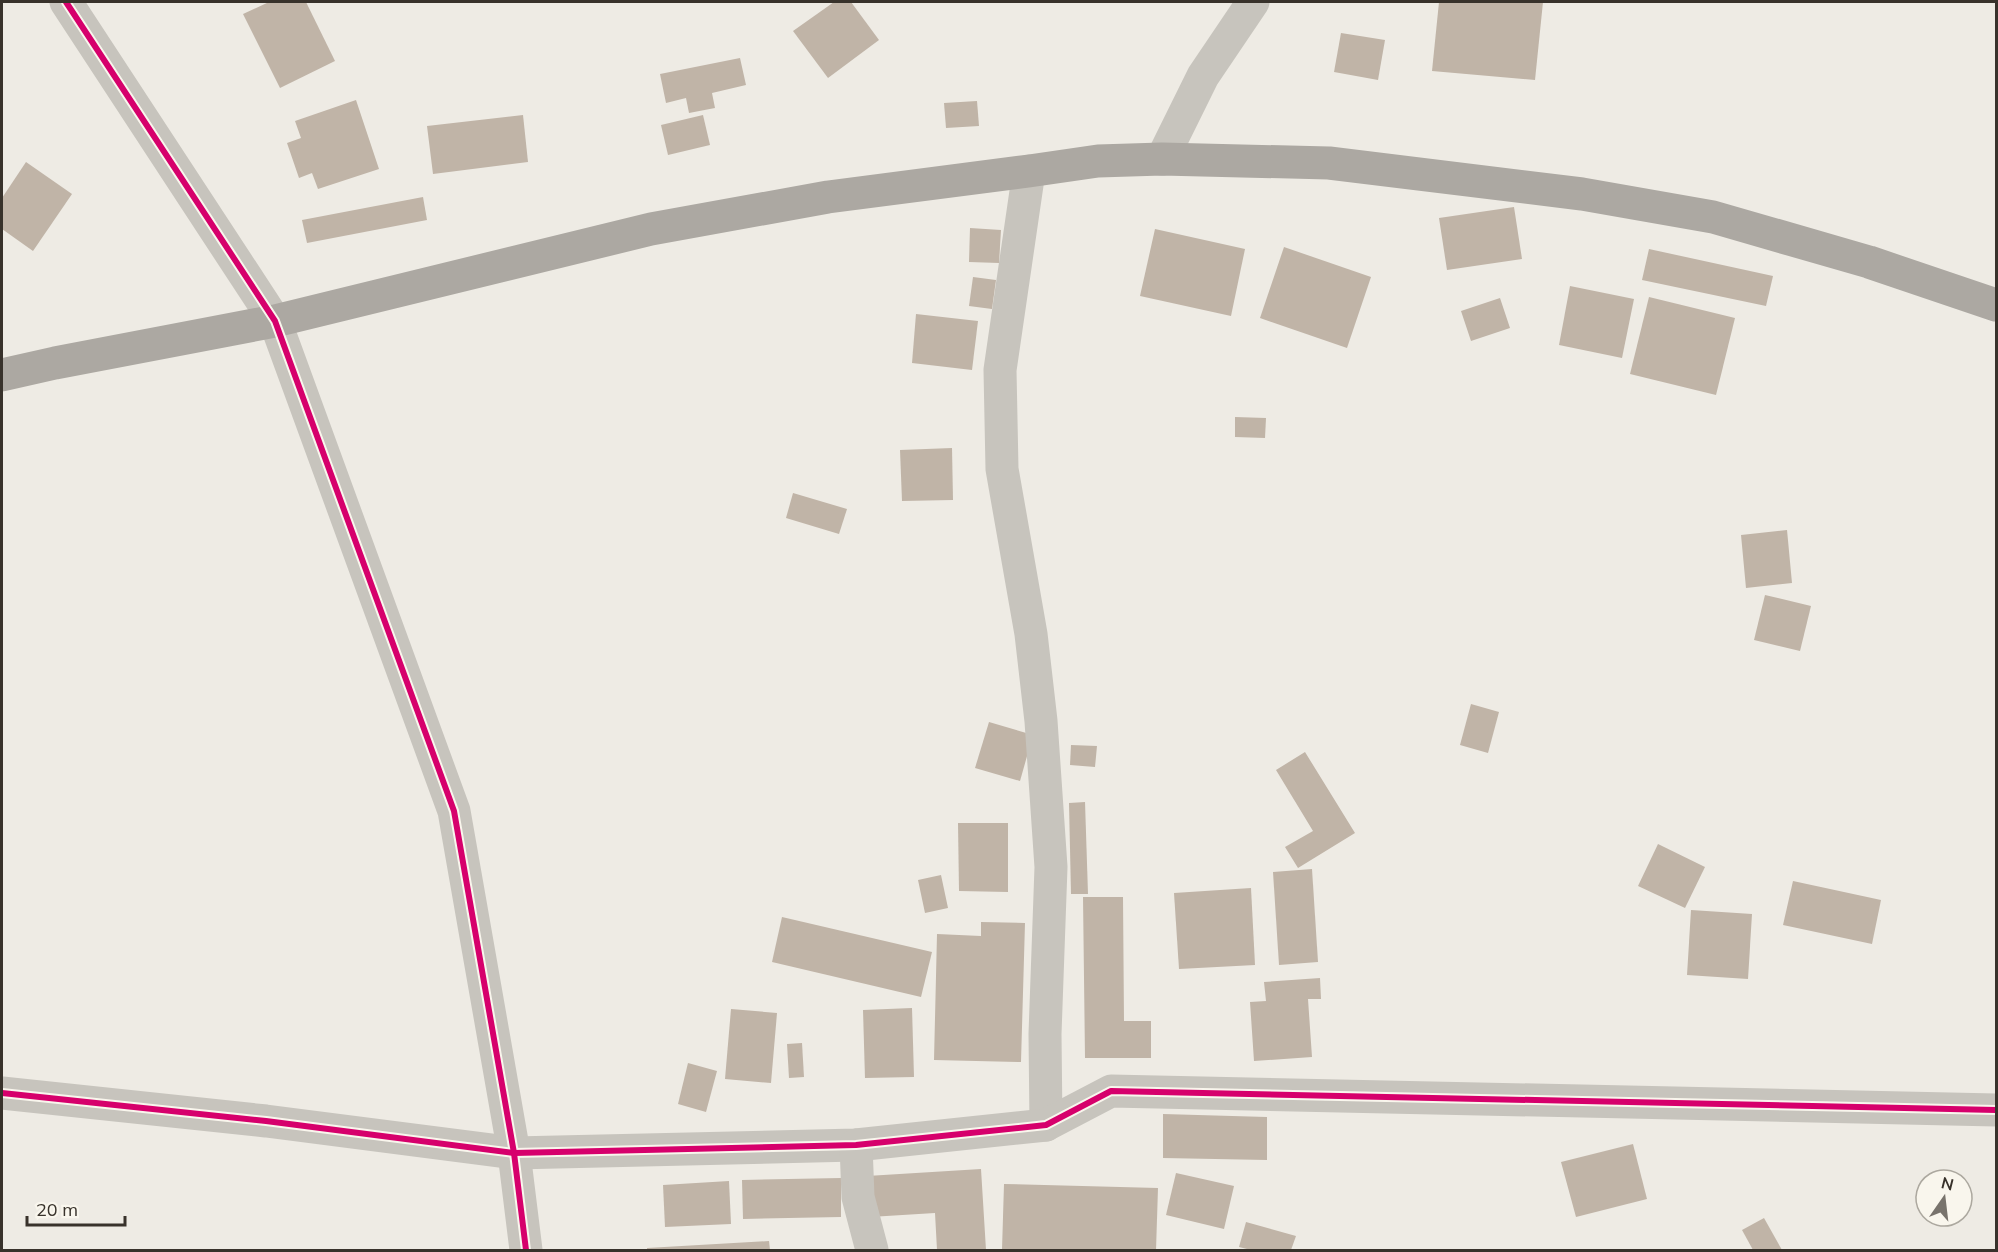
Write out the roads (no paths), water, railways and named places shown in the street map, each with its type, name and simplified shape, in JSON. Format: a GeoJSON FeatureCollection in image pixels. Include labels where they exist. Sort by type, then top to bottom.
{"type":"FeatureCollection","features":[{"type":"Feature","properties":{"kind":"main road"},"geometry":{"type":"LineString","coordinates":[[2,375],[275,321],[651,229],[828,197],[1098,160],[1162,159],[1329,163],[1485,181],[1604,198],[1713,217],[1869,262],[1996,305]]}},
{"type":"Feature","properties":{"kind":"street"},"geometry":{"type":"LineString","coordinates":[[66,2],[275,321],[454,811],[514,1153],[526,1251]]}},
{"type":"Feature","properties":{"kind":"street"},"geometry":{"type":"LineString","coordinates":[[1162,159],[1203,76],[1253,2]]}},
{"type":"Feature","properties":{"kind":"street"},"geometry":{"type":"LineString","coordinates":[[1029,171],[1001,358],[1000,381],[1002,469],[1031,634],[1041,721],[1051,867],[1045,1034],[1046,1125]]}},
{"type":"Feature","properties":{"kind":"street"},"geometry":{"type":"LineString","coordinates":[[2,1093],[266,1121],[514,1153],[856,1145],[1046,1125],[1111,1091],[1996,1110]]}},
{"type":"Feature","properties":{"kind":"street"},"geometry":{"type":"LineString","coordinates":[[856,1145],[858,1197],[872,1251]]}}]}
